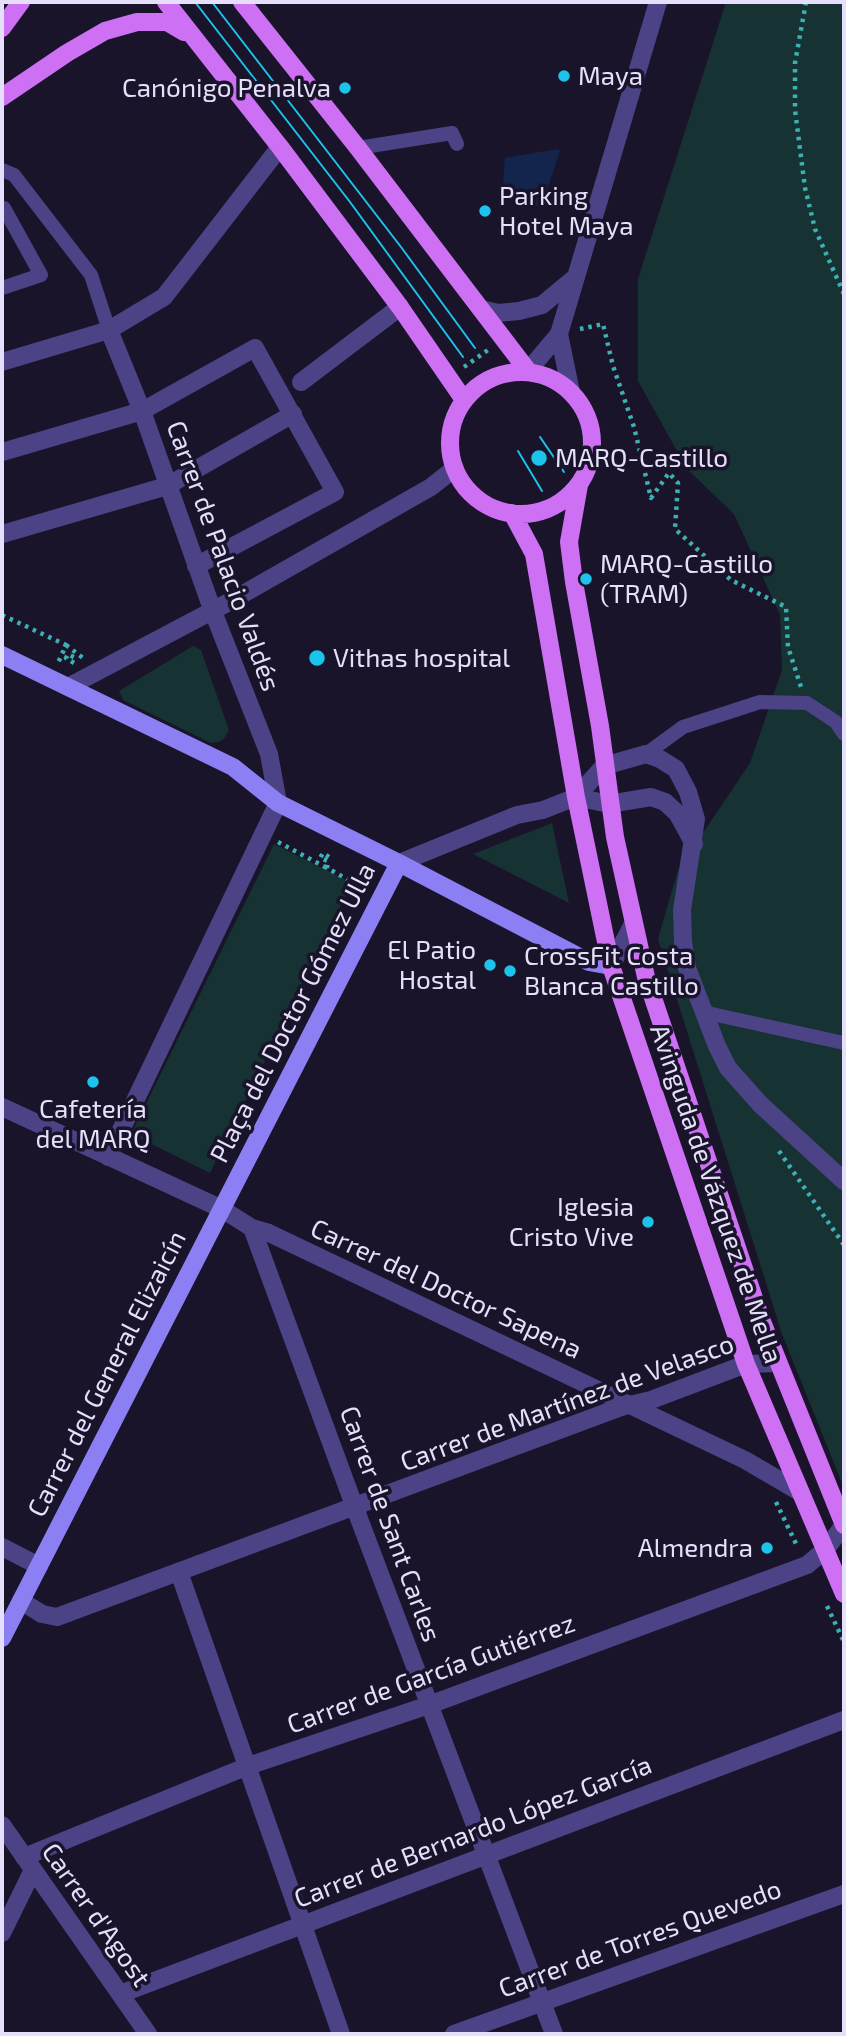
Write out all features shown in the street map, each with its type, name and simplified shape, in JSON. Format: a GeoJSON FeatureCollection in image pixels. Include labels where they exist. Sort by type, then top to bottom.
{"type":"FeatureCollection","features":[{"type":"Feature","properties":{"kind":"main road"},"geometry":{"type":"LineString","coordinates":[[2,28],[21,2]]}},
{"type":"Feature","properties":{"kind":"main road"},"geometry":{"type":"LineString","coordinates":[[166,2],[280,147],[400,307],[464,400]]}},
{"type":"Feature","properties":{"kind":"main road"},"geometry":{"type":"LineString","coordinates":[[242,2],[358,148],[528,372]]}},
{"type":"Feature","properties":{"kind":"main road"},"geometry":{"type":"LineString","coordinates":[[2,97],[104,31],[137,22],[167,22],[193,38]]}},
{"type":"Feature","properties":{"kind":"main road"},"geometry":{"type":"LineString","coordinates":[[528,372],[544,375],[571,392],[582,405],[589,420],[592,454],[579,485],[566,499],[550,508],[531,513],[512,513],[484,503],[462,482],[451,451],[451,433],[455,416],[464,400],[482,383],[504,373],[528,372]]}},
{"type":"Feature","properties":{"kind":"main road","name":"Avinguda de Vázquez de Mella"},"geometry":{"type":"LineString","coordinates":[[579,485],[569,542],[610,803],[646,977],[757,1306],[844,1525]]}},
{"type":"Feature","properties":{"kind":"main road","name":"Avinguda de Vázquez de Mella"},"geometry":{"type":"LineString","coordinates":[[512,513],[534,554],[576,797],[611,966],[746,1364],[844,1594]]}},
{"type":"Feature","properties":{"kind":"street"},"geometry":{"type":"LineString","coordinates":[[528,372],[559,334],[658,2]]}},
{"type":"Feature","properties":{"kind":"street"},"geometry":{"type":"LineString","coordinates":[[2,362],[109,330],[164,297],[280,147]]}},
{"type":"Feature","properties":{"kind":"street"},"geometry":{"type":"LineString","coordinates":[[481,309],[498,313],[542,305],[576,277]]}},
{"type":"Feature","properties":{"kind":"street"},"geometry":{"type":"LineString","coordinates":[[300,382],[400,307]]}},
{"type":"Feature","properties":{"kind":"street","name":"Carrer de Palacio Valdés"},"geometry":{"type":"LineString","coordinates":[[109,330],[142,411],[196,566],[269,754],[278,803]]}},
{"type":"Feature","properties":{"kind":"street"},"geometry":{"type":"LineString","coordinates":[[559,334],[571,392]]}},
{"type":"Feature","properties":{"kind":"street"},"geometry":{"type":"LineString","coordinates":[[2,452],[142,411],[255,348],[335,492],[196,566]]}},
{"type":"Feature","properties":{"kind":"street"},"geometry":{"type":"LineString","coordinates":[[2,534],[167,486],[293,414]]}},
{"type":"Feature","properties":{"kind":"street"},"geometry":{"type":"LineString","coordinates":[[60,683],[229,602],[432,487],[455,468]]}},
{"type":"Feature","properties":{"kind":"street","name":"Plaça del Doctor Gómez Ulla"},"geometry":{"type":"LineString","coordinates":[[2,655],[233,767],[278,803],[399,863],[222,1209]]}},
{"type":"Feature","properties":{"kind":"street"},"geometry":{"type":"LineString","coordinates":[[399,863],[517,816],[543,810],[576,797],[604,766],[646,754],[676,769],[688,792],[696,819],[682,909],[683,942],[687,968],[703,1012],[728,1068],[760,1104],[844,1181]]}},
{"type":"Feature","properties":{"kind":"street"},"geometry":{"type":"LineString","coordinates":[[576,797],[610,803],[651,797],[665,802],[677,813],[694,844]]}},
{"type":"Feature","properties":{"kind":"street"},"geometry":{"type":"LineString","coordinates":[[108,1157],[278,803]]}},
{"type":"Feature","properties":{"kind":"street"},"geometry":{"type":"LineString","coordinates":[[399,863],[589,962],[611,966],[634,924]]}},
{"type":"Feature","properties":{"kind":"street"},"geometry":{"type":"LineString","coordinates":[[2,1107],[222,1209]]}},
{"type":"Feature","properties":{"kind":"street","name":"Carrer del Doctor Sapena"},"geometry":{"type":"LineString","coordinates":[[222,1209],[253,1228],[745,1460],[798,1491]]}},
{"type":"Feature","properties":{"kind":"street","name":"Carrer del General Elizaicín"},"geometry":{"type":"LineString","coordinates":[[2,1639],[222,1209]]}},
{"type":"Feature","properties":{"kind":"street","name":"Carrer de Sant Carles"},"geometry":{"type":"LineString","coordinates":[[253,1228],[355,1508],[554,2034]]}},
{"type":"Feature","properties":{"kind":"street","name":"Carrer de Martínez de Velasco"},"geometry":{"type":"LineString","coordinates":[[21,1601],[42,1614],[57,1617],[746,1364],[778,1363]]}},
{"type":"Feature","properties":{"kind":"street","name":"Carrer de García Gutiérrez"},"geometry":{"type":"LineString","coordinates":[[29,1864],[247,1766],[429,1705],[807,1565],[825,1550],[844,1525]]}},
{"type":"Feature","properties":{"kind":"street"},"geometry":{"type":"LineString","coordinates":[[2,1547],[39,1566]]}},
{"type":"Feature","properties":{"kind":"street"},"geometry":{"type":"LineString","coordinates":[[179,1572],[341,2034]]}},
{"type":"Feature","properties":{"kind":"street","name":"Carrer de Bernardo López García"},"geometry":{"type":"LineString","coordinates":[[120,1994],[844,1720]]}},
{"type":"Feature","properties":{"kind":"street","name":"Carrer d'Agost"},"geometry":{"type":"LineString","coordinates":[[2,1825],[148,2034]]}},
{"type":"Feature","properties":{"kind":"street"},"geometry":{"type":"LineString","coordinates":[[2,1933],[29,1864]]}},
{"type":"Feature","properties":{"kind":"street","name":"Carrer de Torres Quevedo"},"geometry":{"type":"LineString","coordinates":[[454,2034],[844,1894]]}},
{"type":"Feature","properties":{"kind":"lane"},"geometry":{"type":"LineString","coordinates":[[358,148],[452,133],[457,144]]}},
{"type":"Feature","properties":{"kind":"lane"},"geometry":{"type":"LineString","coordinates":[[2,170],[14,174],[91,275],[109,330]]}},
{"type":"Feature","properties":{"kind":"lane"},"geometry":{"type":"LineString","coordinates":[[2,209],[4,208],[41,275],[2,288]]}},
{"type":"Feature","properties":{"kind":"lane"},"geometry":{"type":"LineString","coordinates":[[646,754],[683,727],[760,702],[807,703],[836,722],[844,734]]}},
{"type":"Feature","properties":{"kind":"lane"},"geometry":{"type":"LineString","coordinates":[[703,1012],[844,1043]]}},
{"type":"Feature","properties":{"kind":"path"},"geometry":{"type":"LineString","coordinates":[[806,2],[794,62],[796,110],[805,188],[815,229],[844,293]]}},
{"type":"Feature","properties":{"kind":"path"},"geometry":{"type":"LineString","coordinates":[[559,334],[603,324],[613,366],[634,427],[651,498],[669,473],[678,483],[675,529],[731,580],[786,607],[788,647],[807,703]]}},
{"type":"Feature","properties":{"kind":"path"},"geometry":{"type":"LineString","coordinates":[[2,615],[66,645],[80,658]]}},
{"type":"Feature","properties":{"kind":"path"},"geometry":{"type":"LineString","coordinates":[[60,683],[66,645]]}},
{"type":"Feature","properties":{"kind":"path"},"geometry":{"type":"LineString","coordinates":[[263,834],[381,897]]}},
{"type":"Feature","properties":{"kind":"path"},"geometry":{"type":"LineString","coordinates":[[327,868],[328,861],[320,858],[323,853],[329,857]]}},
{"type":"Feature","properties":{"kind":"path"},"geometry":{"type":"LineString","coordinates":[[774,1143],[844,1245]]}},
{"type":"Feature","properties":{"kind":"green space"},"geometry":{"type":"Polygon","coordinates":[[[726,2],[844,2],[844,1488],[782,1334],[658,939],[678,870],[750,763],[782,670],[780,615],[734,514],[687,469],[638,381],[638,279],[726,2]]]}},
{"type":"Feature","properties":{"kind":"green space"},"geometry":{"type":"Polygon","coordinates":[[[193,646],[201,650],[229,730],[224,739],[218,742],[211,743],[123,700],[119,691],[193,646]]]}},
{"type":"Feature","properties":{"kind":"green space"},"geometry":{"type":"Polygon","coordinates":[[[552,823],[569,903],[473,854],[552,823]]]}},
{"type":"Feature","properties":{"kind":"green space"},"geometry":{"type":"Polygon","coordinates":[[[274,844],[352,883],[210,1173],[131,1134],[274,844]]]}},
{"type":"Feature","properties":{"kind":"water"},"geometry":{"type":"Polygon","coordinates":[[[558,149],[560,151],[541,208],[503,186],[505,158],[558,149]]]}},
{"type":"Feature","properties":{"kind":"tram line"},"geometry":{"type":"LineString","coordinates":[[195,2],[350,202],[463,357]]}},
{"type":"Feature","properties":{"kind":"tram line"},"geometry":{"type":"LineString","coordinates":[[212,2],[401,247],[475,348]]}},
{"type":"Feature","properties":{"kind":"tram line"},"geometry":{"type":"LineString","coordinates":[[540,437],[564,472]]}},
{"type":"Feature","properties":{"kind":"tram line"},"geometry":{"type":"LineString","coordinates":[[518,451],[542,491]]}},
{"type":"Feature","properties":{"kind":"place","name":"Maya"},"geometry":{"type":"Point","coordinates":[564,76]}},
{"type":"Feature","properties":{"kind":"place","name":"Canónigo Penalva"},"geometry":{"type":"Point","coordinates":[345,88]}},
{"type":"Feature","properties":{"kind":"place","name":"Parking Hotel Maya"},"geometry":{"type":"Point","coordinates":[485,211]}},
{"type":"Feature","properties":{"kind":"place","name":"MARQ-Castillo"},"geometry":{"type":"Point","coordinates":[539,458]}},
{"type":"Feature","properties":{"kind":"place","name":"MARQ-Castillo (TRAM)"},"geometry":{"type":"Point","coordinates":[586,579]}},
{"type":"Feature","properties":{"kind":"place","name":"Vithas hospital"},"geometry":{"type":"Point","coordinates":[317,658]}},
{"type":"Feature","properties":{"kind":"place","name":"El Patio Hostal"},"geometry":{"type":"Point","coordinates":[490,965]}},
{"type":"Feature","properties":{"kind":"place","name":"CrossFit Costa Blanca Castillo"},"geometry":{"type":"Point","coordinates":[510,971]}},
{"type":"Feature","properties":{"kind":"place","name":"Cafetería del MARQ"},"geometry":{"type":"Point","coordinates":[93,1082]}},
{"type":"Feature","properties":{"kind":"place","name":"Iglesia Cristo Vive"},"geometry":{"type":"Point","coordinates":[648,1222]}},
{"type":"Feature","properties":{"kind":"place","name":"Almendra"},"geometry":{"type":"Point","coordinates":[767,1548]}}]}
